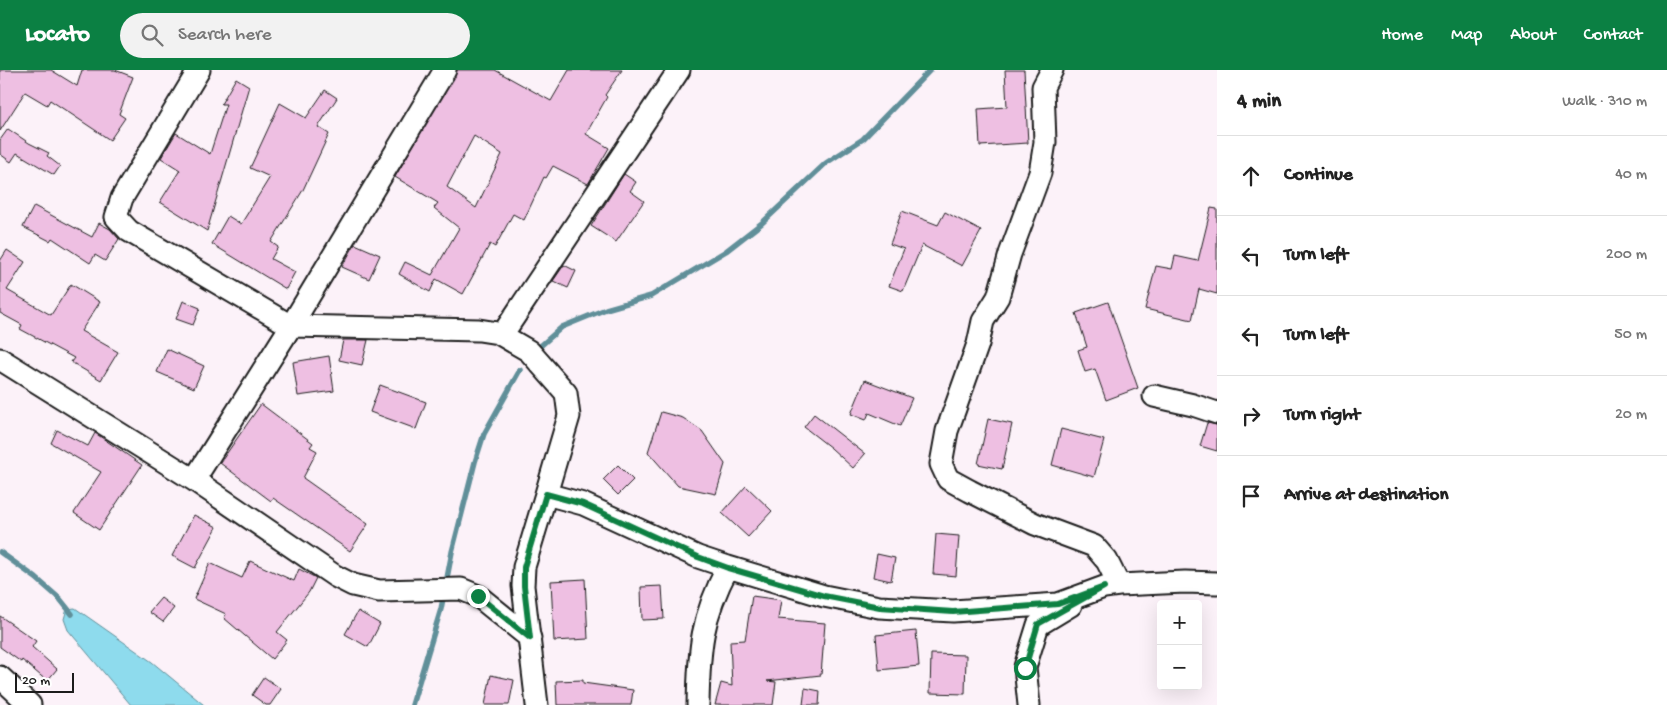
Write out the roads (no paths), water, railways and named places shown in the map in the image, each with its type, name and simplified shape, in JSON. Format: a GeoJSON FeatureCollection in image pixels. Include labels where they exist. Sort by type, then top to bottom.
{"type":"FeatureCollection","features":[{"type":"Feature","properties":{"kind":"street"},"geometry":{"type":"LineString","coordinates":[[199,70],[122,198],[116,217],[129,231],[292,326],[479,330],[502,335],[529,351],[566,393],[569,416],[524,567],[524,586],[537,705]]}},
{"type":"Feature","properties":{"kind":"street"},"geometry":{"type":"LineString","coordinates":[[194,480],[292,326],[445,70]]}},
{"type":"Feature","properties":{"kind":"street"},"geometry":{"type":"LineString","coordinates":[[502,335],[679,70]]}},
{"type":"Feature","properties":{"kind":"street"},"geometry":{"type":"LineString","coordinates":[[1052,70],[1044,87],[1045,142],[1040,173],[1010,254],[998,297],[983,321],[978,344],[947,431],[941,464],[948,478],[970,491],[1036,524],[1094,546],[1107,561],[1112,586]]}},
{"type":"Feature","properties":{"kind":"street"},"geometry":{"type":"LineString","coordinates":[[0,359],[194,480],[335,576],[353,585],[379,591],[461,589],[478,596],[530,638]]}},
{"type":"Feature","properties":{"kind":"street"},"geometry":{"type":"LineString","coordinates":[[1154,396],[1217,413]]}},
{"type":"Feature","properties":{"kind":"street"},"geometry":{"type":"LineString","coordinates":[[546,494],[583,504],[698,557],[728,568],[824,596],[880,607],[953,612],[1058,604],[1112,586],[1185,582],[1217,583]]}},
{"type":"Feature","properties":{"kind":"street"},"geometry":{"type":"LineString","coordinates":[[698,705],[698,655],[703,625],[714,594],[728,568]]}},
{"type":"Feature","properties":{"kind":"street"},"geometry":{"type":"LineString","coordinates":[[1029,705],[1025,668],[1038,624],[1112,586]]}},
{"type":"Feature","properties":{"kind":"street"},"geometry":{"type":"LineString","coordinates":[[0,677],[30,705]]}},
{"type":"Feature","properties":{"kind":"water"},"geometry":{"type":"Polygon","coordinates":[[[75,608],[152,662],[204,705],[131,705],[68,630],[64,619],[67,609],[75,608]]]}},
{"type":"Feature","properties":{"kind":"waterway"},"geometry":{"type":"LineString","coordinates":[[537,349],[562,327],[606,309],[651,296],[726,251],[762,223],[826,163],[863,139],[930,70]]}},
{"type":"Feature","properties":{"kind":"waterway"},"geometry":{"type":"LineString","coordinates":[[412,705],[441,609],[452,552],[484,434],[520,370]]}},
{"type":"Feature","properties":{"kind":"waterway"},"geometry":{"type":"LineString","coordinates":[[0,552],[36,578],[60,599],[72,614]]}}]}
